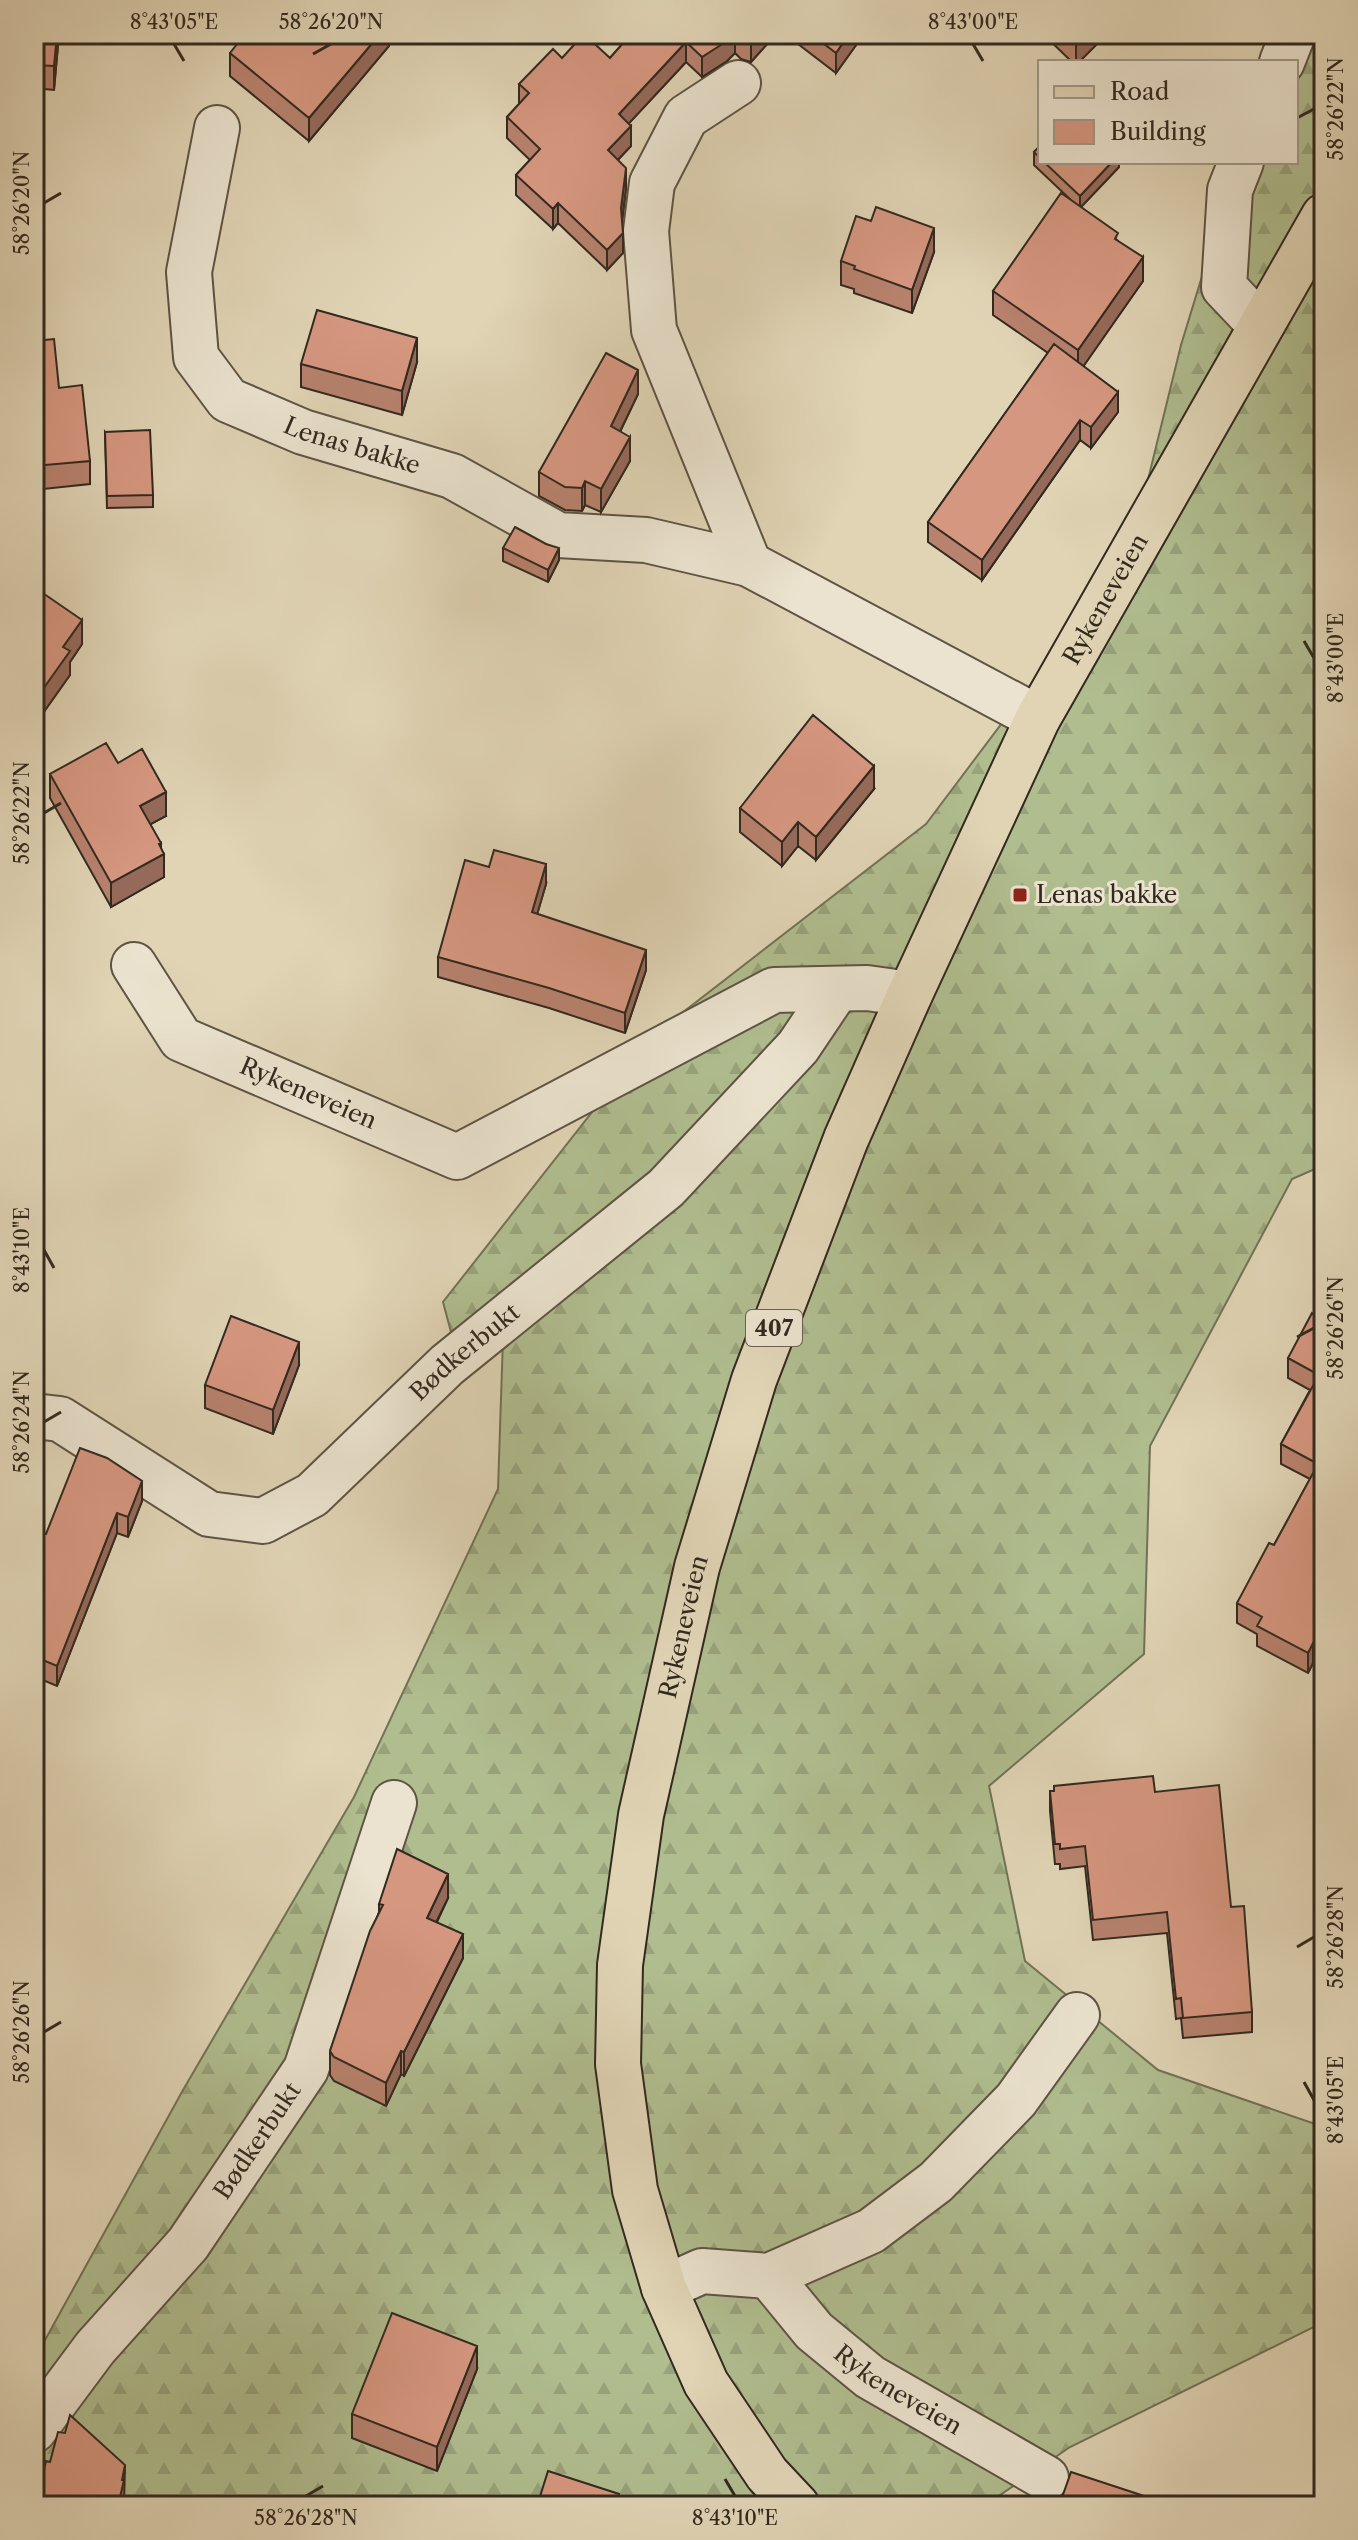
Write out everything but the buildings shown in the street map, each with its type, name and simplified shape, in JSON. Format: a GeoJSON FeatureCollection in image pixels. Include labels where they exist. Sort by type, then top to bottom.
{"type":"FeatureCollection","features":[{"type":"Feature","properties":{"kind":"main road","name":"Rykeneveien"},"geometry":{"type":"LineString","coordinates":[[797,2506],[767,2474],[706,2383],[664,2288],[635,2190],[618,2064],[620,1965],[641,1815],[697,1567],[754,1380],[846,1139],[1038,718],[1324,216]]}},
{"type":"Feature","properties":{"kind":"street"},"geometry":{"type":"LineString","coordinates":[[1283,60],[1293,34]]}},
{"type":"Feature","properties":{"kind":"street"},"geometry":{"type":"LineString","coordinates":[[738,83],[686,117],[652,183],[646,231],[654,330],[749,564]]}},
{"type":"Feature","properties":{"kind":"street","name":"Lenas bakke"},"geometry":{"type":"LineString","coordinates":[[217,128],[189,272],[196,357],[228,400],[303,432],[452,476],[558,535],[646,540],[749,564],[1038,718]]}},
{"type":"Feature","properties":{"kind":"street"},"geometry":{"type":"LineString","coordinates":[[1240,164],[1230,190],[1224,287],[1260,325]]}},
{"type":"Feature","properties":{"kind":"street","name":"Rykeneveien"},"geometry":{"type":"LineString","coordinates":[[134,965],[181,1039],[457,1157],[774,990],[867,988],[910,994]]}},
{"type":"Feature","properties":{"kind":"street","name":"Bødkerbukt"},"geometry":{"type":"LineString","coordinates":[[34,1416],[60,1419],[209,1514],[263,1521],[312,1495],[447,1365],[666,1188],[798,1047],[837,989]]}},
{"type":"Feature","properties":{"kind":"street","name":"Bødkerbukt"},"geometry":{"type":"LineString","coordinates":[[34,2430],[95,2348],[188,2244],[306,2069],[394,1803]]}},
{"type":"Feature","properties":{"kind":"street"},"geometry":{"type":"LineString","coordinates":[[664,2288],[702,2271],[769,2276],[871,2231],[936,2182],[1016,2100],[1077,2015]]}},
{"type":"Feature","properties":{"kind":"street","name":"Rykeneveien"},"geometry":{"type":"LineString","coordinates":[[769,2276],[814,2331],[870,2377],[1046,2478]]}},
{"type":"Feature","properties":{"kind":"green space"},"geometry":{"type":"Polygon","coordinates":[[[1275,34],[1324,34],[1324,1165],[1292,1179],[1150,1446],[1144,1654],[989,1786],[1025,1961],[1158,2070],[1324,2127],[1324,2322],[1070,2447],[984,2506],[34,2506],[34,2360],[183,2090],[354,1797],[498,1489],[503,1338],[455,1347],[443,1302],[651,1037],[926,824],[1130,553],[1181,345],[1236,164],[1298,164],[1298,60],[1294,60],[1275,34]]]}},
{"type":"Feature","properties":{"kind":"place","name":"Lenas bakke"},"geometry":{"type":"Point","coordinates":[1020,895]}}]}
